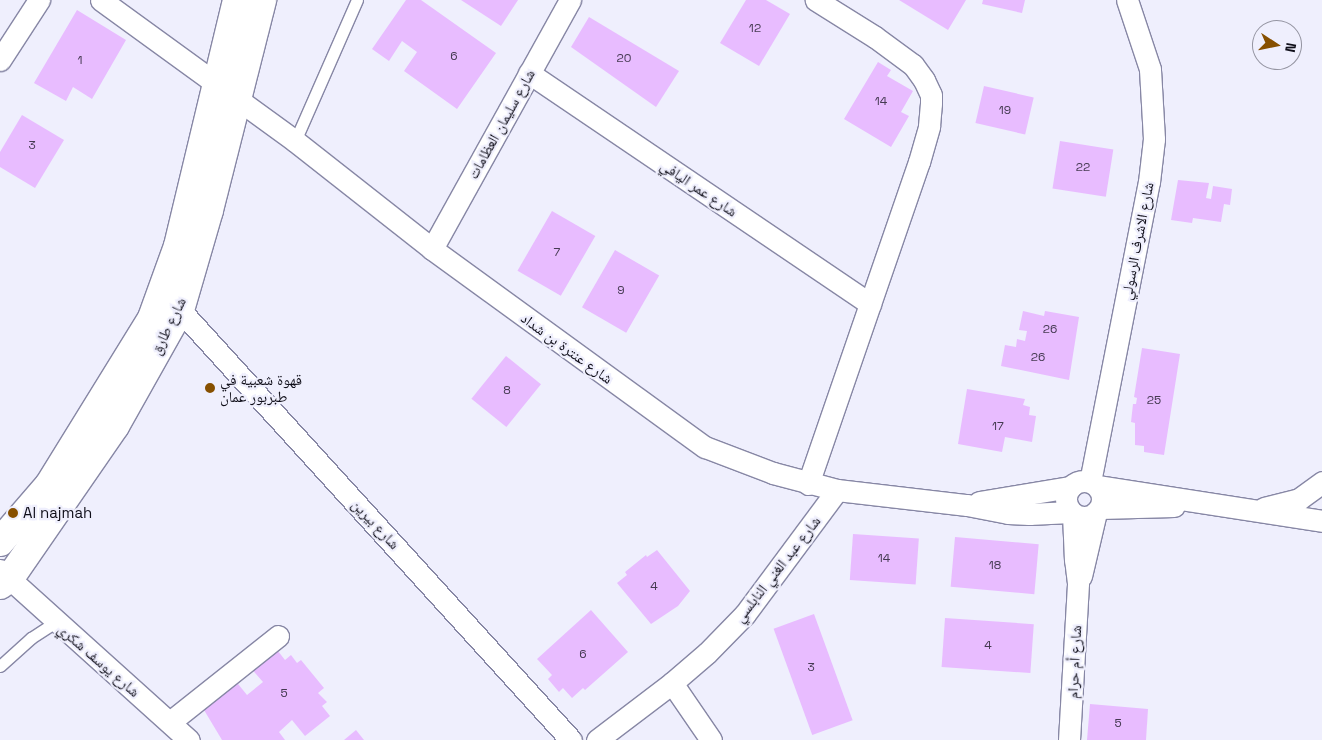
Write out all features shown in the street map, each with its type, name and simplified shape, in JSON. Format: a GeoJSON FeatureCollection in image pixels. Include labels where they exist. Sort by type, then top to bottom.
{"type":"FeatureCollection","features":[{"type":"Feature","properties":{"kind":"street"},"geometry":{"type":"LineString","coordinates":[[0,60],[39,0]]}},
{"type":"Feature","properties":{"kind":"street","name":"شارع عنترة بن شداد"},"geometry":{"type":"LineString","coordinates":[[101,0],[295,141],[432,249],[705,447],[739,462],[808,484],[837,490],[966,504],[987,510],[1029,514],[1072,513]]}},
{"type":"Feature","properties":{"kind":"street","name":"شارع طارق"},"geometry":{"type":"LineString","coordinates":[[3,578],[114,426],[180,310],[200,244],[227,90],[237,0]]}},
{"type":"Feature","properties":{"kind":"street","name":"شارع طارق"},"geometry":{"type":"LineString","coordinates":[[0,542],[49,485],[152,318],[178,246],[227,90],[262,0]]}},
{"type":"Feature","properties":{"kind":"street","name":"شارع سليمان العظامات"},"geometry":{"type":"LineString","coordinates":[[432,249],[570,0]]}},
{"type":"Feature","properties":{"kind":"street"},"geometry":{"type":"LineString","coordinates":[[808,484],[919,162],[929,126],[930,95],[913,65],[843,16],[816,0]]}},
{"type":"Feature","properties":{"kind":"street","name":"شارع الاشرف الرسولي"},"geometry":{"type":"LineString","coordinates":[[1086,485],[1149,182],[1154,139],[1150,69],[1127,0]]}},
{"type":"Feature","properties":{"kind":"street","name":"شارع عمر اليافي"},"geometry":{"type":"LineString","coordinates":[[529,73],[870,304]]}},
{"type":"Feature","properties":{"kind":"street","name":"شارع بيرين"},"geometry":{"type":"LineString","coordinates":[[180,310],[572,740]]}},
{"type":"Feature","properties":{"kind":"street"},"geometry":{"type":"LineString","coordinates":[[1255,510],[1278,506],[1299,499],[1322,482]]}},
{"type":"Feature","properties":{"kind":"street"},"geometry":{"type":"LineString","coordinates":[[1086,485],[1102,500],[1098,510],[1089,516],[1081,517],[1072,513],[1066,500],[1086,485]]}},
{"type":"Feature","properties":{"kind":"street","name":"شارع عنترة بن شداد"},"geometry":{"type":"LineString","coordinates":[[966,504],[1086,485],[1322,521]]}},
{"type":"Feature","properties":{"kind":"street","name":"شارع عبد الغني النابلسي"},"geometry":{"type":"LineString","coordinates":[[598,740],[672,683],[707,652],[745,614],[837,490]]}},
{"type":"Feature","properties":{"kind":"street","name":"شارع عنترة بن شداد"},"geometry":{"type":"LineString","coordinates":[[1098,510],[1151,508],[1202,503]]}},
{"type":"Feature","properties":{"kind":"street","name":"شارع أم حرام"},"geometry":{"type":"LineString","coordinates":[[1078,583],[1098,510]]}},
{"type":"Feature","properties":{"kind":"street","name":"شارع أم حرام"},"geometry":{"type":"LineString","coordinates":[[1069,740],[1078,583],[1072,513]]}},
{"type":"Feature","properties":{"kind":"street","name":"شارع يوسف شكري"},"geometry":{"type":"LineString","coordinates":[[3,578],[56,622],[189,740]]}},
{"type":"Feature","properties":{"kind":"street"},"geometry":{"type":"LineString","coordinates":[[170,722],[278,636]]}},
{"type":"Feature","properties":{"kind":"street"},"geometry":{"type":"LineString","coordinates":[[672,683],[711,740]]}},
{"type":"Feature","properties":{"kind":"lane"},"geometry":{"type":"LineString","coordinates":[[295,141],[357,0]]}},
{"type":"Feature","properties":{"kind":"lane"},"geometry":{"type":"LineString","coordinates":[[0,666],[31,638],[56,622]]}},
{"type":"Feature","properties":{"kind":"building"},"geometry":{"type":"Polygon","coordinates":[[[406,0],[421,0],[496,53],[457,109],[404,71],[417,52],[402,41],[389,61],[372,49],[406,0]]]}},
{"type":"Feature","properties":{"kind":"building"},"geometry":{"type":"Polygon","coordinates":[[[461,0],[518,0],[501,26],[461,0]]]}},
{"type":"Feature","properties":{"kind":"building"},"geometry":{"type":"Polygon","coordinates":[[[746,0],[766,0],[790,14],[759,66],[720,43],[746,0]]]}},
{"type":"Feature","properties":{"kind":"building"},"geometry":{"type":"Polygon","coordinates":[[[899,0],[966,0],[948,30],[899,0]]]}},
{"type":"Feature","properties":{"kind":"building"},"geometry":{"type":"Polygon","coordinates":[[[983,0],[1025,0],[1022,13],[982,4],[983,0]]]}},
{"type":"Feature","properties":{"kind":"building"},"geometry":{"type":"Polygon","coordinates":[[[77,10],[126,40],[92,99],[73,87],[66,101],[34,83],[77,10]]]}},
{"type":"Feature","properties":{"kind":"building"},"geometry":{"type":"Polygon","coordinates":[[[589,17],[679,71],[656,107],[571,47],[589,17]]]}},
{"type":"Feature","properties":{"kind":"building"},"geometry":{"type":"Polygon","coordinates":[[[878,62],[891,70],[887,76],[913,91],[901,112],[909,116],[891,147],[844,119],[878,62]]]}},
{"type":"Feature","properties":{"kind":"building"},"geometry":{"type":"Polygon","coordinates":[[[984,86],[1034,97],[1025,134],[975,123],[984,86]]]}},
{"type":"Feature","properties":{"kind":"building"},"geometry":{"type":"Polygon","coordinates":[[[22,115],[64,140],[35,188],[0,167],[0,152],[22,115]]]}},
{"type":"Feature","properties":{"kind":"building"},"geometry":{"type":"Polygon","coordinates":[[[1060,141],[1113,149],[1106,197],[1052,188],[1060,141]]]}},
{"type":"Feature","properties":{"kind":"building"},"geometry":{"type":"Polygon","coordinates":[[[1178,180],[1209,183],[1206,198],[1211,199],[1213,186],[1232,189],[1230,205],[1224,204],[1221,222],[1193,218],[1192,223],[1171,220],[1178,180]]]}},
{"type":"Feature","properties":{"kind":"building"},"geometry":{"type":"Polygon","coordinates":[[[552,211],[595,236],[561,296],[518,271],[552,211]]]}},
{"type":"Feature","properties":{"kind":"building"},"geometry":{"type":"Polygon","coordinates":[[[615,250],[659,276],[626,333],[582,307],[615,250]]]}},
{"type":"Feature","properties":{"kind":"building"},"geometry":{"type":"Polygon","coordinates":[[[1023,311],[1044,316],[1045,311],[1079,317],[1069,380],[1001,366],[1005,345],[1016,347],[1017,339],[1025,341],[1027,331],[1019,330],[1023,311]]]}},
{"type":"Feature","properties":{"kind":"building"},"geometry":{"type":"Polygon","coordinates":[[[1142,348],[1180,354],[1164,455],[1144,452],[1144,446],[1135,445],[1135,423],[1131,422],[1133,404],[1136,404],[1137,398],[1134,397],[1142,348]]]}},
{"type":"Feature","properties":{"kind":"building"},"geometry":{"type":"Polygon","coordinates":[[[506,356],[541,384],[506,427],[471,399],[506,356]]]}},
{"type":"Feature","properties":{"kind":"building"},"geometry":{"type":"Polygon","coordinates":[[[967,389],[1025,399],[1023,405],[1030,407],[1029,415],[1036,416],[1032,442],[1005,437],[1002,452],[958,444],[967,389]]]}},
{"type":"Feature","properties":{"kind":"building"},"geometry":{"type":"Polygon","coordinates":[[[853,534],[919,539],[916,584],[850,580],[853,534]]]}},
{"type":"Feature","properties":{"kind":"building"},"geometry":{"type":"Polygon","coordinates":[[[955,537],[1039,544],[1034,594],[951,587],[955,537]]]}},
{"type":"Feature","properties":{"kind":"building"},"geometry":{"type":"Polygon","coordinates":[[[657,550],[690,591],[678,606],[651,624],[617,583],[627,575],[625,572],[646,555],[647,557],[657,550]]]}},
{"type":"Feature","properties":{"kind":"building"},"geometry":{"type":"Polygon","coordinates":[[[591,610],[628,652],[585,690],[583,688],[572,698],[563,688],[559,692],[548,679],[552,675],[537,659],[591,610]]]}},
{"type":"Feature","properties":{"kind":"building"},"geometry":{"type":"Polygon","coordinates":[[[814,614],[853,720],[812,735],[774,629],[814,614]]]}},
{"type":"Feature","properties":{"kind":"building"},"geometry":{"type":"Polygon","coordinates":[[[945,618],[1034,624],[1030,673],[942,667],[945,618]]]}},
{"type":"Feature","properties":{"kind":"building"},"geometry":{"type":"Polygon","coordinates":[[[274,646],[285,660],[291,655],[297,663],[301,660],[324,688],[318,693],[327,702],[322,706],[330,716],[305,736],[292,720],[279,732],[285,740],[222,740],[204,710],[214,702],[210,698],[234,679],[247,695],[263,682],[249,666],[274,646]]]}},
{"type":"Feature","properties":{"kind":"building"},"geometry":{"type":"Polygon","coordinates":[[[1090,704],[1148,709],[1146,740],[1087,740],[1090,704]]]}},
{"type":"Feature","properties":{"kind":"building"},"geometry":{"type":"Polygon","coordinates":[[[356,730],[364,740],[344,740],[356,730]]]}},
{"type":"Feature","properties":{"kind":"place","name":"قهوة شعبية في طبربور عمان"},"geometry":{"type":"Point","coordinates":[210,388]}},
{"type":"Feature","properties":{"kind":"place","name":"Al najmah"},"geometry":{"type":"Point","coordinates":[13,513]}}]}
